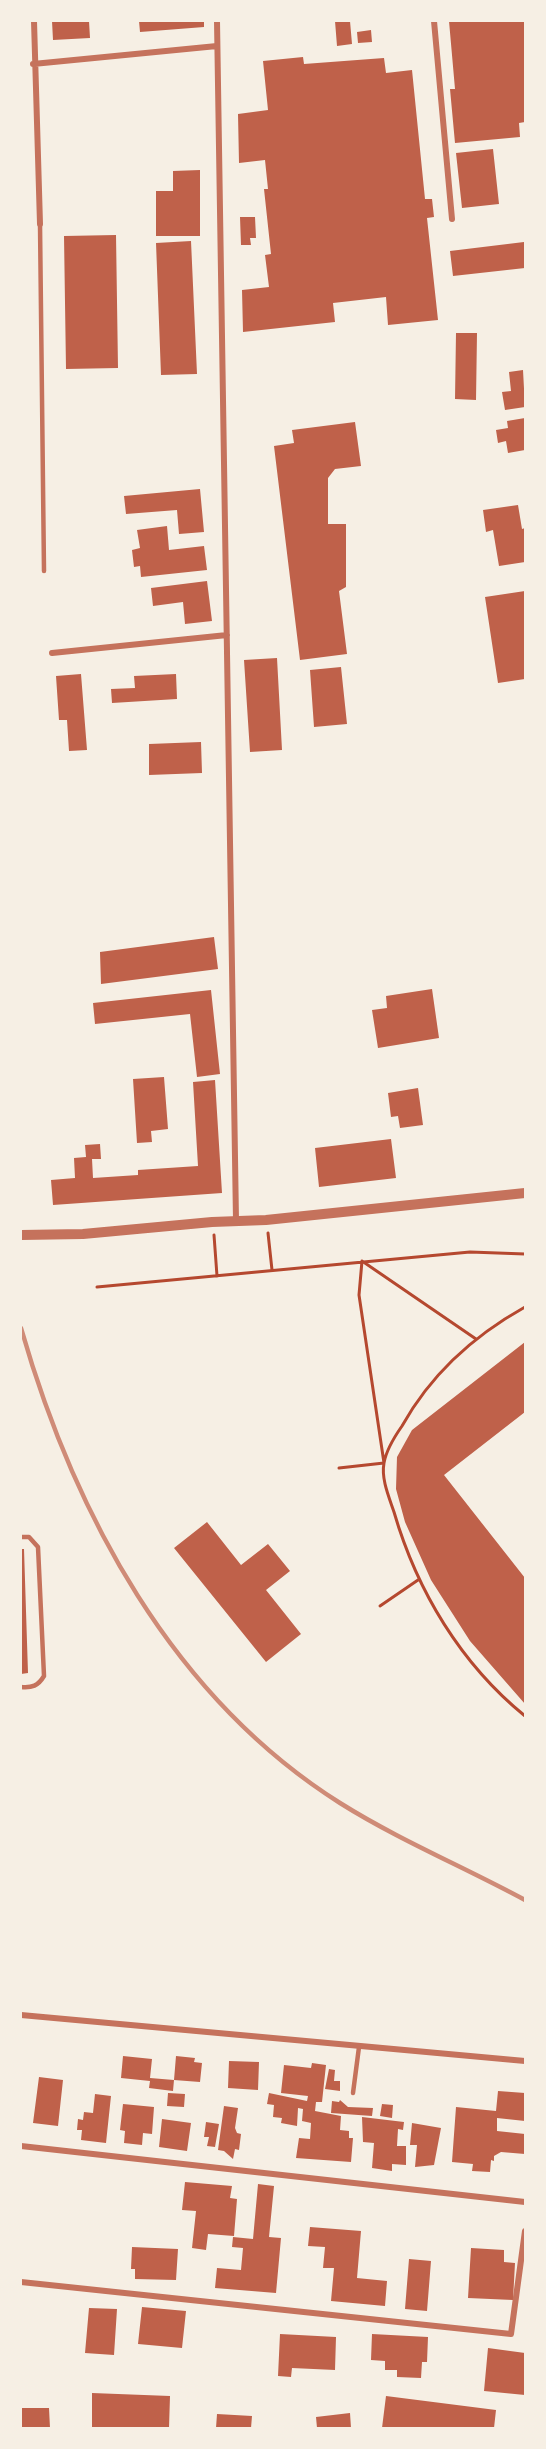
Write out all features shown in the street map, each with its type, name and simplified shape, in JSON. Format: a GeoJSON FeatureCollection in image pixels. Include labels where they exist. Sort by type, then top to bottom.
{"type":"FeatureCollection","features":[{"type":"Feature","properties":{"kind":"street"},"geometry":{"type":"LineString","coordinates":[[34,21],[33,64],[40,224]]}},
{"type":"Feature","properties":{"kind":"street"},"geometry":{"type":"LineString","coordinates":[[217,21],[236,1220]]}},
{"type":"Feature","properties":{"kind":"street"},"geometry":{"type":"LineString","coordinates":[[434,21],[452,219]]}},
{"type":"Feature","properties":{"kind":"street"},"geometry":{"type":"LineString","coordinates":[[33,64],[217,46]]}},
{"type":"Feature","properties":{"kind":"street"},"geometry":{"type":"LineString","coordinates":[[52,653],[226,635]]}},
{"type":"Feature","properties":{"kind":"street"},"geometry":{"type":"LineString","coordinates":[[21,1235],[83,1234],[236,1220],[266,1220],[525,1193]]}},
{"type":"Feature","properties":{"kind":"street"},"geometry":{"type":"LineString","coordinates":[[21,2015],[525,2061]]}},
{"type":"Feature","properties":{"kind":"street"},"geometry":{"type":"LineString","coordinates":[[21,2146],[525,2202]]}},
{"type":"Feature","properties":{"kind":"street"},"geometry":{"type":"LineString","coordinates":[[21,2282],[511,2334],[525,2231]]}},
{"type":"Feature","properties":{"kind":"lane"},"geometry":{"type":"LineString","coordinates":[[40,224],[44,570]]}},
{"type":"Feature","properties":{"kind":"lane"},"geometry":{"type":"LineString","coordinates":[[21,1537],[29,1537],[38,1546],[44,1676],[40,1684],[29,1688],[21,1687]]}},
{"type":"Feature","properties":{"kind":"lane"},"geometry":{"type":"LineString","coordinates":[[353,2092],[359,2047]]}},
{"type":"Feature","properties":{"kind":"path"},"geometry":{"type":"LineString","coordinates":[[266,1220],[272,1270]]}},
{"type":"Feature","properties":{"kind":"path"},"geometry":{"type":"LineString","coordinates":[[212,1222],[217,1275]]}},
{"type":"Feature","properties":{"kind":"path"},"geometry":{"type":"LineString","coordinates":[[97,1287],[470,1252],[525,1254]]}},
{"type":"Feature","properties":{"kind":"path"},"geometry":{"type":"LineString","coordinates":[[362,1261],[476,1339]]}},
{"type":"Feature","properties":{"kind":"path"},"geometry":{"type":"LineString","coordinates":[[362,1261],[359,1295],[386,1486],[418,1580],[459,1648],[484,1678],[525,1716]]}},
{"type":"Feature","properties":{"kind":"path"},"geometry":{"type":"LineString","coordinates":[[384,1463],[396,1436],[417,1400],[443,1367],[476,1339],[525,1307]]}},
{"type":"Feature","properties":{"kind":"path"},"geometry":{"type":"LineString","coordinates":[[339,1468],[384,1463]]}},
{"type":"Feature","properties":{"kind":"path"},"geometry":{"type":"LineString","coordinates":[[380,1606],[418,1580]]}},
{"type":"Feature","properties":{"kind":"building"},"geometry":{"type":"Polygon","coordinates":[[[52,21],[89,21],[90,38],[53,40],[52,21]]]}},
{"type":"Feature","properties":{"kind":"building"},"geometry":{"type":"Polygon","coordinates":[[[139,21],[204,21],[204,27],[140,32],[139,21]]]}},
{"type":"Feature","properties":{"kind":"building"},"geometry":{"type":"Polygon","coordinates":[[[335,21],[350,21],[352,44],[337,46],[335,21]]]}},
{"type":"Feature","properties":{"kind":"building"},"geometry":{"type":"Polygon","coordinates":[[[449,21],[525,21],[525,122],[519,123],[520,137],[455,143],[450,89],[455,89],[449,21]]]}},
{"type":"Feature","properties":{"kind":"building"},"geometry":{"type":"Polygon","coordinates":[[[371,30],[372,42],[358,43],[357,32],[371,30]]]}},
{"type":"Feature","properties":{"kind":"building"},"geometry":{"type":"Polygon","coordinates":[[[303,57],[304,64],[384,58],[386,73],[412,70],[425,199],[432,199],[434,217],[427,218],[438,320],[388,325],[386,297],[333,303],[335,322],[243,332],[242,290],[269,287],[265,255],[271,254],[264,189],[268,189],[265,160],[239,163],[238,114],[268,110],[263,61],[303,57]]]}},
{"type":"Feature","properties":{"kind":"building"},"geometry":{"type":"Polygon","coordinates":[[[493,149],[499,204],[462,208],[456,153],[493,149]]]}},
{"type":"Feature","properties":{"kind":"building"},"geometry":{"type":"Polygon","coordinates":[[[200,170],[200,236],[156,236],[156,191],[173,191],[173,171],[200,170]]]}},
{"type":"Feature","properties":{"kind":"building"},"geometry":{"type":"Polygon","coordinates":[[[240,217],[255,217],[256,238],[250,238],[251,245],[241,245],[240,217]]]}},
{"type":"Feature","properties":{"kind":"building"},"geometry":{"type":"Polygon","coordinates":[[[116,235],[118,368],[66,369],[64,236],[116,235]]]}},
{"type":"Feature","properties":{"kind":"building"},"geometry":{"type":"Polygon","coordinates":[[[191,241],[197,374],[161,375],[156,243],[191,241]]]}},
{"type":"Feature","properties":{"kind":"building"},"geometry":{"type":"Polygon","coordinates":[[[524,242],[525,268],[453,276],[450,251],[524,242]]]}},
{"type":"Feature","properties":{"kind":"building"},"geometry":{"type":"Polygon","coordinates":[[[456,333],[477,333],[476,400],[455,399],[456,333]]]}},
{"type":"Feature","properties":{"kind":"building"},"geometry":{"type":"Polygon","coordinates":[[[523,370],[525,407],[505,410],[502,392],[511,391],[509,372],[523,370]]]}},
{"type":"Feature","properties":{"kind":"building"},"geometry":{"type":"Polygon","coordinates":[[[525,418],[525,450],[508,453],[506,441],[498,443],[496,430],[508,428],[507,421],[525,418]]]}},
{"type":"Feature","properties":{"kind":"building"},"geometry":{"type":"Polygon","coordinates":[[[355,422],[361,466],[335,469],[328,478],[328,524],[346,524],[346,587],[339,591],[347,654],[300,660],[274,446],[294,443],[292,430],[355,422]]]}},
{"type":"Feature","properties":{"kind":"building"},"geometry":{"type":"Polygon","coordinates":[[[200,489],[204,532],[179,534],[177,510],[126,514],[124,496],[200,489]]]}},
{"type":"Feature","properties":{"kind":"building"},"geometry":{"type":"Polygon","coordinates":[[[518,505],[522,529],[525,528],[525,562],[499,566],[493,530],[486,532],[483,510],[518,505]]]}},
{"type":"Feature","properties":{"kind":"building"},"geometry":{"type":"Polygon","coordinates":[[[167,526],[169,550],[204,546],[207,570],[141,577],[140,566],[134,567],[132,550],[140,548],[137,530],[167,526]]]}},
{"type":"Feature","properties":{"kind":"building"},"geometry":{"type":"Polygon","coordinates":[[[207,581],[212,621],[185,624],[183,602],[153,606],[151,588],[207,581]]]}},
{"type":"Feature","properties":{"kind":"building"},"geometry":{"type":"Polygon","coordinates":[[[525,591],[525,679],[498,683],[485,597],[525,591]]]}},
{"type":"Feature","properties":{"kind":"building"},"geometry":{"type":"Polygon","coordinates":[[[277,658],[282,750],[250,752],[244,660],[277,658]]]}},
{"type":"Feature","properties":{"kind":"building"},"geometry":{"type":"Polygon","coordinates":[[[341,667],[347,724],[314,727],[310,670],[341,667]]]}},
{"type":"Feature","properties":{"kind":"building"},"geometry":{"type":"Polygon","coordinates":[[[81,674],[87,750],[69,751],[67,720],[59,720],[56,676],[81,674]]]}},
{"type":"Feature","properties":{"kind":"building"},"geometry":{"type":"Polygon","coordinates":[[[176,674],[177,699],[112,703],[111,689],[135,688],[134,676],[176,674]]]}},
{"type":"Feature","properties":{"kind":"building"},"geometry":{"type":"Polygon","coordinates":[[[201,742],[202,773],[149,775],[149,744],[201,742]]]}},
{"type":"Feature","properties":{"kind":"building"},"geometry":{"type":"Polygon","coordinates":[[[214,937],[218,969],[101,984],[100,952],[214,937]]]}},
{"type":"Feature","properties":{"kind":"building"},"geometry":{"type":"Polygon","coordinates":[[[432,989],[439,1038],[378,1048],[372,1010],[387,1008],[386,996],[432,989]]]}},
{"type":"Feature","properties":{"kind":"building"},"geometry":{"type":"Polygon","coordinates":[[[211,990],[220,1074],[197,1077],[190,1014],[95,1024],[93,1003],[211,990]]]}},
{"type":"Feature","properties":{"kind":"building"},"geometry":{"type":"Polygon","coordinates":[[[164,1077],[168,1129],[151,1131],[152,1142],[137,1143],[133,1079],[164,1077]]]}},
{"type":"Feature","properties":{"kind":"building"},"geometry":{"type":"Polygon","coordinates":[[[215,1080],[222,1193],[53,1205],[51,1180],[75,1178],[74,1158],[86,1157],[85,1145],[100,1144],[101,1159],[92,1159],[93,1178],[138,1175],[138,1170],[198,1166],[193,1082],[215,1080]]]}},
{"type":"Feature","properties":{"kind":"building"},"geometry":{"type":"Polygon","coordinates":[[[418,1088],[423,1125],[400,1128],[398,1116],[391,1117],[388,1093],[418,1088]]]}},
{"type":"Feature","properties":{"kind":"building"},"geometry":{"type":"Polygon","coordinates":[[[391,1139],[396,1178],[319,1187],[315,1148],[391,1139]]]}},
{"type":"Feature","properties":{"kind":"building"},"geometry":{"type":"Polygon","coordinates":[[[525,1342],[525,1412],[444,1475],[525,1578],[525,1704],[470,1641],[431,1580],[405,1522],[396,1489],[397,1457],[412,1430],[525,1342]]]}},
{"type":"Feature","properties":{"kind":"building"},"geometry":{"type":"Polygon","coordinates":[[[207,1522],[241,1565],[268,1544],[290,1571],[266,1590],[301,1634],[266,1662],[174,1548],[207,1522]]]}},
{"type":"Feature","properties":{"kind":"building"},"geometry":{"type":"Polygon","coordinates":[[[21,1549],[24,1549],[28,1673],[21,1674],[21,1549]]]}},
{"type":"Feature","properties":{"kind":"building"},"geometry":{"type":"Polygon","coordinates":[[[123,2056],[152,2059],[150,2078],[174,2080],[173,2091],[149,2088],[150,2081],[121,2078],[123,2056]]]}},
{"type":"Feature","properties":{"kind":"building"},"geometry":{"type":"Polygon","coordinates":[[[176,2056],[195,2058],[194,2062],[202,2063],[200,2082],[174,2080],[176,2056]]]}},
{"type":"Feature","properties":{"kind":"building"},"geometry":{"type":"Polygon","coordinates":[[[229,2061],[259,2062],[258,2090],[228,2088],[229,2061]]]}},
{"type":"Feature","properties":{"kind":"building"},"geometry":{"type":"Polygon","coordinates":[[[312,2063],[326,2065],[322,2102],[316,2102],[315,2111],[341,2116],[340,2130],[349,2131],[349,2138],[353,2138],[351,2162],[296,2158],[299,2138],[310,2139],[311,2123],[302,2121],[303,2109],[298,2108],[297,2126],[281,2123],[282,2118],[273,2117],[274,2105],[267,2104],[269,2093],[307,2101],[308,2096],[281,2093],[284,2065],[311,2068],[312,2063]]]}},
{"type":"Feature","properties":{"kind":"building"},"geometry":{"type":"Polygon","coordinates":[[[329,2069],[335,2070],[334,2081],[340,2081],[340,2091],[325,2089],[329,2069]]]}},
{"type":"Feature","properties":{"kind":"building"},"geometry":{"type":"Polygon","coordinates":[[[39,2077],[63,2080],[58,2126],[33,2123],[39,2077]]]}},
{"type":"Feature","properties":{"kind":"building"},"geometry":{"type":"Polygon","coordinates":[[[498,2091],[525,2093],[525,2121],[497,2118],[497,2131],[525,2134],[525,2154],[501,2152],[494,2156],[494,2161],[491,2160],[490,2172],[472,2171],[473,2164],[452,2162],[456,2107],[496,2111],[498,2091]]]}},
{"type":"Feature","properties":{"kind":"building"},"geometry":{"type":"Polygon","coordinates":[[[168,2093],[185,2094],[184,2107],[167,2106],[168,2093]]]}},
{"type":"Feature","properties":{"kind":"building"},"geometry":{"type":"Polygon","coordinates":[[[95,2094],[111,2096],[106,2143],[81,2140],[82,2130],[77,2130],[78,2119],[83,2120],[84,2112],[93,2113],[95,2094]]]}},
{"type":"Feature","properties":{"kind":"building"},"geometry":{"type":"Polygon","coordinates":[[[340,2100],[348,2107],[373,2108],[372,2116],[331,2113],[332,2101],[339,2102],[340,2100]]]}},
{"type":"Feature","properties":{"kind":"building"},"geometry":{"type":"Polygon","coordinates":[[[123,2104],[154,2107],[152,2134],[143,2133],[142,2145],[124,2143],[125,2131],[120,2130],[123,2104]]]}},
{"type":"Feature","properties":{"kind":"building"},"geometry":{"type":"Polygon","coordinates":[[[382,2104],[393,2105],[392,2118],[380,2116],[382,2104]]]}},
{"type":"Feature","properties":{"kind":"building"},"geometry":{"type":"Polygon","coordinates":[[[224,2106],[238,2108],[235,2128],[237,2133],[241,2134],[239,2150],[235,2149],[233,2159],[224,2151],[218,2150],[224,2106]]]}},
{"type":"Feature","properties":{"kind":"building"},"geometry":{"type":"Polygon","coordinates":[[[362,2117],[404,2122],[403,2130],[398,2129],[397,2146],[406,2146],[406,2165],[392,2164],[392,2171],[372,2168],[374,2143],[363,2142],[362,2117]]]}},
{"type":"Feature","properties":{"kind":"building"},"geometry":{"type":"Polygon","coordinates":[[[162,2119],[191,2123],[187,2151],[159,2147],[162,2119]]]}},
{"type":"Feature","properties":{"kind":"building"},"geometry":{"type":"Polygon","coordinates":[[[206,2122],[219,2124],[215,2147],[207,2146],[209,2137],[204,2137],[206,2122]]]}},
{"type":"Feature","properties":{"kind":"building"},"geometry":{"type":"Polygon","coordinates":[[[412,2123],[441,2128],[434,2165],[415,2167],[417,2145],[410,2145],[412,2123]]]}},
{"type":"Feature","properties":{"kind":"building"},"geometry":{"type":"Polygon","coordinates":[[[185,2182],[232,2186],[230,2198],[237,2199],[234,2236],[208,2234],[206,2250],[192,2248],[196,2211],[182,2210],[185,2182]]]}},
{"type":"Feature","properties":{"kind":"building"},"geometry":{"type":"Polygon","coordinates":[[[258,2184],[274,2186],[269,2237],[281,2238],[276,2293],[215,2288],[217,2268],[241,2270],[243,2248],[232,2247],[233,2237],[253,2239],[258,2184]]]}},
{"type":"Feature","properties":{"kind":"building"},"geometry":{"type":"Polygon","coordinates":[[[310,2227],[361,2231],[357,2278],[387,2281],[385,2306],[331,2301],[334,2268],[323,2268],[325,2247],[308,2246],[310,2227]]]}},
{"type":"Feature","properties":{"kind":"building"},"geometry":{"type":"Polygon","coordinates":[[[132,2247],[178,2249],[176,2280],[135,2279],[135,2269],[131,2269],[132,2247]]]}},
{"type":"Feature","properties":{"kind":"building"},"geometry":{"type":"Polygon","coordinates":[[[471,2248],[504,2250],[504,2262],[515,2263],[513,2300],[468,2298],[471,2248]]]}},
{"type":"Feature","properties":{"kind":"building"},"geometry":{"type":"Polygon","coordinates":[[[409,2259],[431,2261],[427,2311],[405,2309],[409,2259]]]}},
{"type":"Feature","properties":{"kind":"building"},"geometry":{"type":"Polygon","coordinates":[[[142,2307],[186,2311],[182,2348],[138,2344],[142,2307]]]}},
{"type":"Feature","properties":{"kind":"building"},"geometry":{"type":"Polygon","coordinates":[[[89,2308],[117,2309],[114,2355],[85,2353],[89,2308]]]}},
{"type":"Feature","properties":{"kind":"building"},"geometry":{"type":"Polygon","coordinates":[[[280,2334],[336,2337],[335,2370],[292,2368],[291,2377],[278,2376],[280,2334]]]}},
{"type":"Feature","properties":{"kind":"building"},"geometry":{"type":"Polygon","coordinates":[[[372,2334],[428,2337],[427,2362],[422,2362],[421,2378],[397,2377],[397,2370],[385,2370],[385,2361],[371,2360],[372,2334]]]}},
{"type":"Feature","properties":{"kind":"building"},"geometry":{"type":"Polygon","coordinates":[[[488,2348],[525,2353],[525,2395],[484,2391],[488,2348]]]}},
{"type":"Feature","properties":{"kind":"building"},"geometry":{"type":"Polygon","coordinates":[[[92,2393],[170,2396],[169,2428],[92,2428],[92,2393]]]}},
{"type":"Feature","properties":{"kind":"building"},"geometry":{"type":"Polygon","coordinates":[[[386,2396],[496,2410],[494,2428],[382,2428],[386,2396]]]}},
{"type":"Feature","properties":{"kind":"building"},"geometry":{"type":"Polygon","coordinates":[[[21,2408],[49,2408],[50,2428],[21,2428],[21,2408]]]}},
{"type":"Feature","properties":{"kind":"building"},"geometry":{"type":"Polygon","coordinates":[[[350,2413],[351,2428],[317,2428],[316,2417],[350,2413]]]}},
{"type":"Feature","properties":{"kind":"building"},"geometry":{"type":"Polygon","coordinates":[[[217,2414],[252,2416],[251,2428],[216,2428],[217,2414]]]}},
{"type":"Feature","properties":{"kind":"railway"},"geometry":{"type":"LineString","coordinates":[[21,1328],[43,1397],[70,1465],[101,1532],[137,1595],[179,1655],[227,1710],[280,1760],[340,1803],[385,1829],[525,1900]]}}]}
